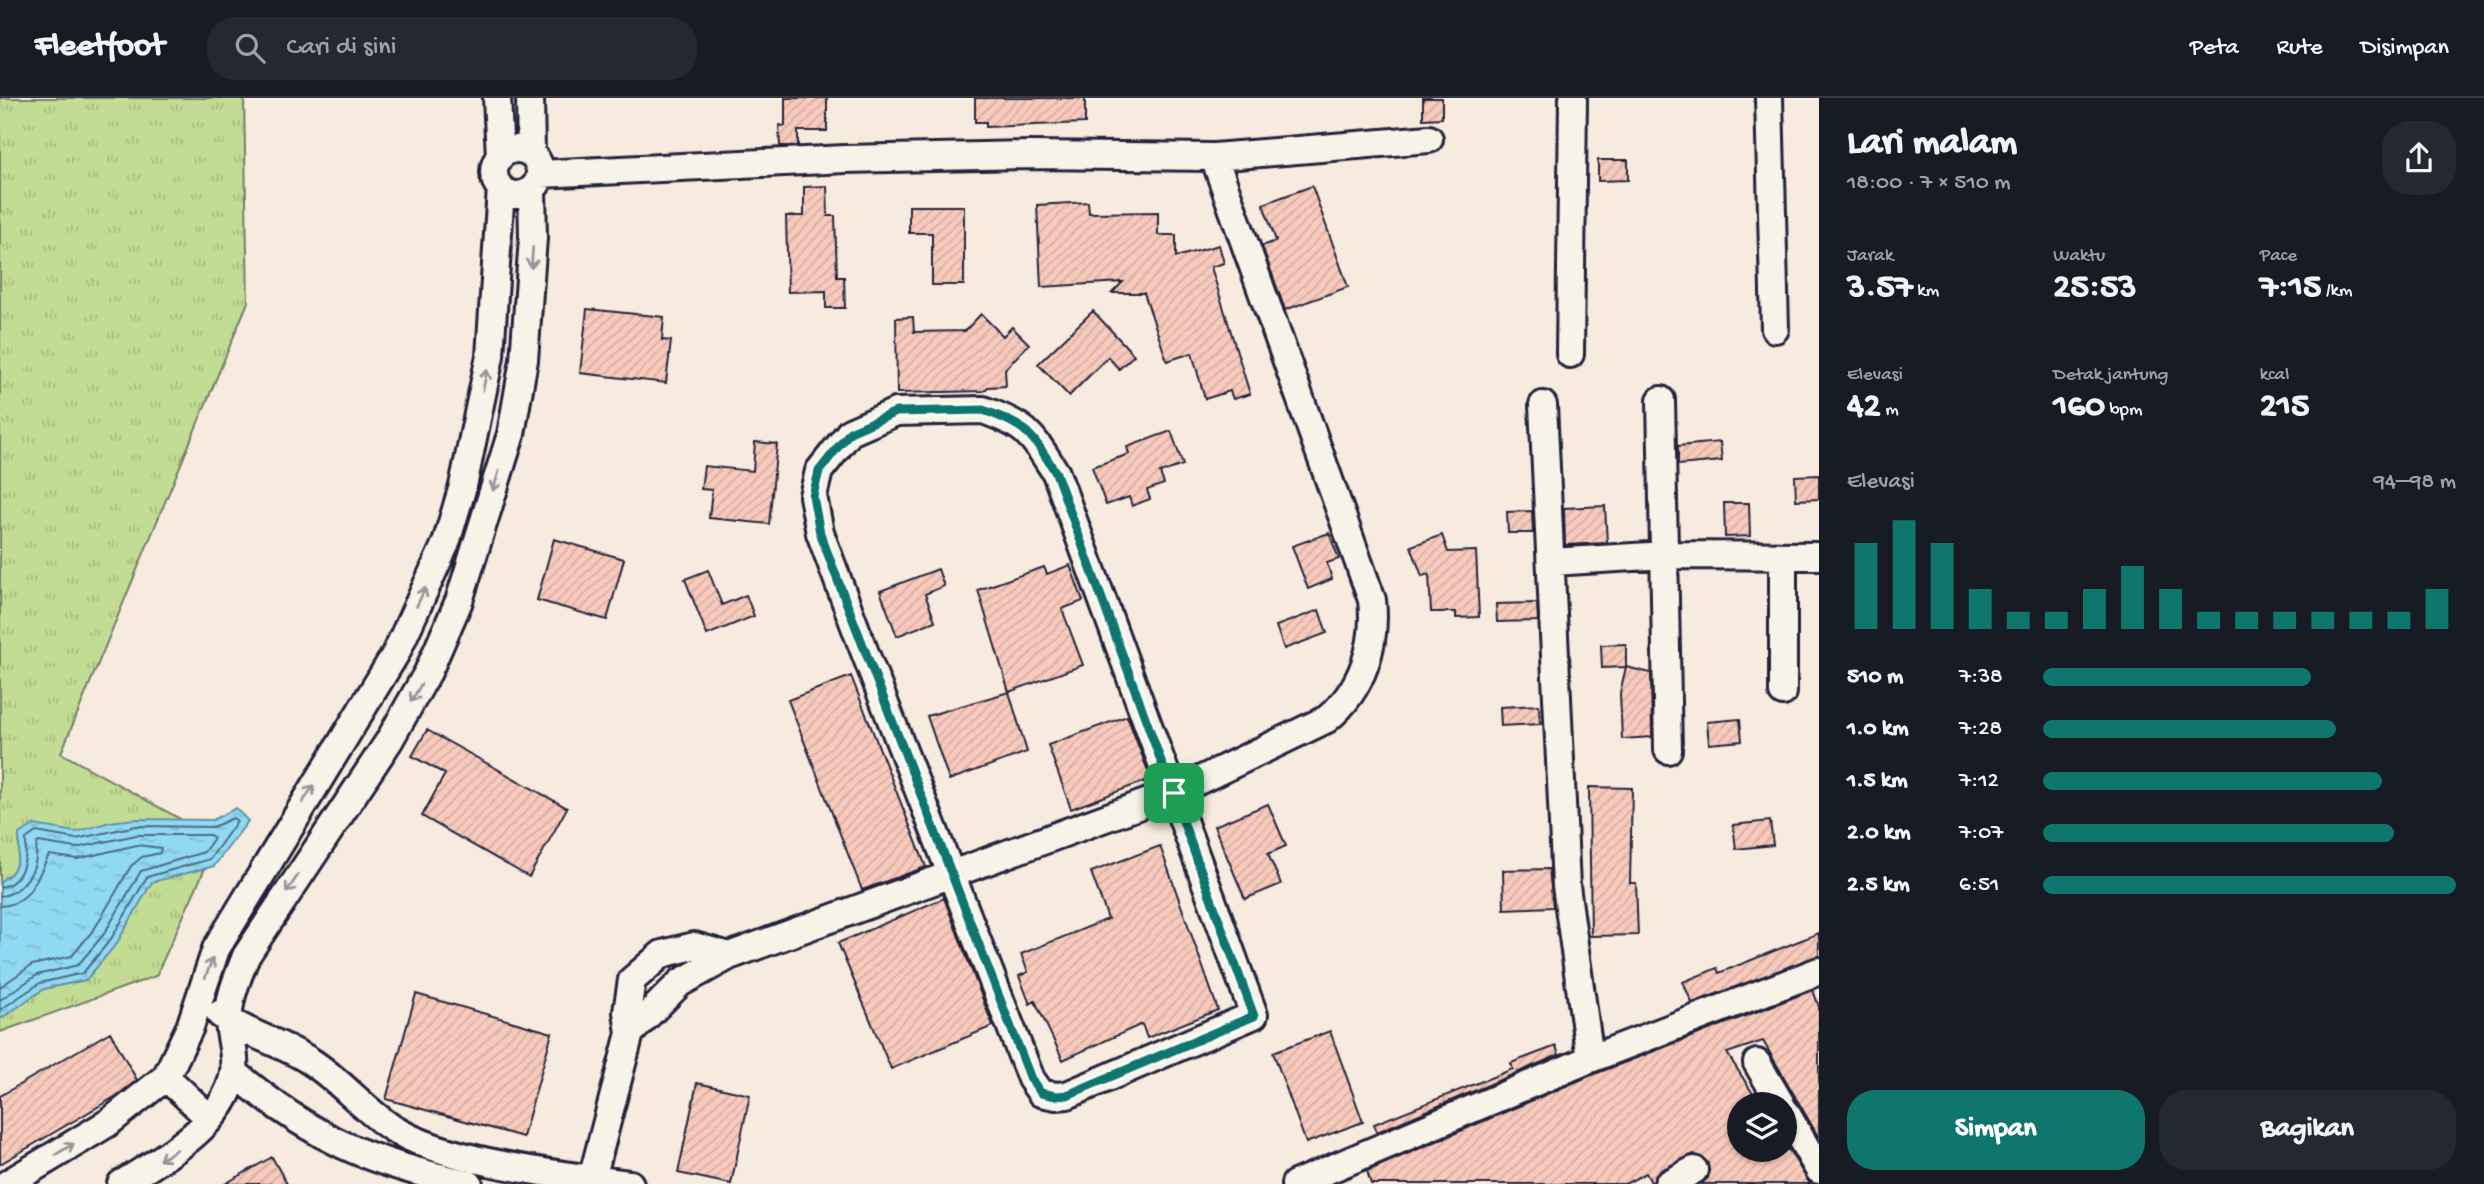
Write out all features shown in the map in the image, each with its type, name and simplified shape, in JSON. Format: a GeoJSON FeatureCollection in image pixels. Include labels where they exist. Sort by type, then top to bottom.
{"type":"FeatureCollection","features":[{"type":"Feature","properties":{"kind":"street"},"geometry":{"type":"LineString","coordinates":[[7,1184],[108,1123],[166,1077],[180,1052],[216,949],[396,653],[446,543],[463,486],[490,356],[501,188],[494,172],[500,156],[497,98]]}},
{"type":"Feature","properties":{"kind":"street"},"geometry":{"type":"LineString","coordinates":[[121,1184],[177,1151],[209,1118],[226,1094],[234,1072],[229,1021],[232,992],[246,956],[389,741],[428,672],[459,601],[511,434],[524,360],[535,172],[530,98]]}},
{"type":"Feature","properties":{"kind":"street"},"geometry":{"type":"LineString","coordinates":[[1570,354],[1573,98]]}},
{"type":"Feature","properties":{"kind":"street"},"geometry":{"type":"LineString","coordinates":[[1769,98],[1774,330]]}},
{"type":"Feature","properties":{"kind":"street"},"geometry":{"type":"LineString","coordinates":[[501,188],[516,195],[535,172],[1029,155],[1214,157],[1429,139]]}},
{"type":"Feature","properties":{"kind":"street"},"geometry":{"type":"LineString","coordinates":[[500,156],[515,149],[535,172]]}},
{"type":"Feature","properties":{"kind":"street"},"geometry":{"type":"LineString","coordinates":[[630,1033],[680,983],[729,956],[1174,793],[1326,719],[1341,707],[1358,684],[1372,639],[1373,600],[1214,157]]}},
{"type":"Feature","properties":{"kind":"street"},"geometry":{"type":"LineString","coordinates":[[1661,400],[1667,555],[1668,750]]}},
{"type":"Feature","properties":{"kind":"street"},"geometry":{"type":"LineString","coordinates":[[1543,405],[1566,886],[1590,1059]]}},
{"type":"Feature","properties":{"kind":"street"},"geometry":{"type":"LineString","coordinates":[[983,410],[1017,422],[1032,436],[1056,473],[1174,793],[1254,1016],[1067,1095],[1048,1095],[1035,1087],[820,533],[813,496],[819,471],[850,432],[896,412],[983,410]]}},
{"type":"Feature","properties":{"kind":"street"},"geometry":{"type":"LineString","coordinates":[[1552,562],[1667,555],[1819,556]]}},
{"type":"Feature","properties":{"kind":"street"},"geometry":{"type":"LineString","coordinates":[[1783,556],[1783,691]]}},
{"type":"Feature","properties":{"kind":"street"},"geometry":{"type":"LineString","coordinates":[[592,1179],[630,1033],[627,1012],[632,980],[662,954],[694,946],[729,956]]}},
{"type":"Feature","properties":{"kind":"street"},"geometry":{"type":"LineString","coordinates":[[1295,1184],[1590,1059],[1819,971]]}},
{"type":"Feature","properties":{"kind":"street"},"geometry":{"type":"LineString","coordinates":[[199,998],[229,1021],[307,1059],[331,1075],[391,1127],[416,1141],[478,1159],[630,1184]]}},
{"type":"Feature","properties":{"kind":"street"},"geometry":{"type":"LineString","coordinates":[[1757,1063],[1774,1092]]}},
{"type":"Feature","properties":{"kind":"street"},"geometry":{"type":"LineString","coordinates":[[234,1072],[288,1115],[325,1138],[374,1160],[469,1184]]}},
{"type":"Feature","properties":{"kind":"street"},"geometry":{"type":"LineString","coordinates":[[166,1077],[209,1118]]}},
{"type":"Feature","properties":{"kind":"street"},"geometry":{"type":"LineString","coordinates":[[1797,1132],[1819,1170]]}},
{"type":"Feature","properties":{"kind":"street"},"geometry":{"type":"LineString","coordinates":[[1668,1184],[1694,1170]]}},
{"type":"Feature","properties":{"kind":"green space"},"geometry":{"type":"Polygon","coordinates":[[[0,98],[244,98],[248,302],[61,753],[218,840],[156,976],[0,1032],[0,98]]]}},
{"type":"Feature","properties":{"kind":"water"},"geometry":{"type":"Polygon","coordinates":[[[236,808],[248,821],[214,866],[152,882],[117,943],[86,980],[44,989],[0,1019],[0,881],[15,868],[19,834],[34,825],[76,832],[110,822],[136,819],[213,820],[236,808]]]}},
{"type":"Feature","properties":{"kind":"building"},"geometry":{"type":"Polygon","coordinates":[[[785,98],[827,98],[827,131],[798,131],[798,146],[780,146],[779,125],[785,126],[785,98]]]}},
{"type":"Feature","properties":{"kind":"building"},"geometry":{"type":"Polygon","coordinates":[[[975,98],[1085,98],[1085,123],[986,127],[986,122],[975,122],[975,98]]]}},
{"type":"Feature","properties":{"kind":"building"},"geometry":{"type":"Polygon","coordinates":[[[1423,98],[1442,98],[1442,118],[1423,119],[1423,98]]]}},
{"type":"Feature","properties":{"kind":"building"},"geometry":{"type":"Polygon","coordinates":[[[1598,160],[1628,160],[1628,180],[1598,181],[1598,160]]]}},
{"type":"Feature","properties":{"kind":"building"},"geometry":{"type":"Polygon","coordinates":[[[827,186],[828,216],[835,216],[837,277],[844,277],[845,308],[826,308],[826,291],[788,292],[786,216],[804,216],[804,187],[827,186]]]}},
{"type":"Feature","properties":{"kind":"building"},"geometry":{"type":"Polygon","coordinates":[[[1312,186],[1348,287],[1285,310],[1262,246],[1276,241],[1263,204],[1312,186]]]}},
{"type":"Feature","properties":{"kind":"building"},"geometry":{"type":"Polygon","coordinates":[[[1088,202],[1089,213],[1158,212],[1158,235],[1176,235],[1176,257],[1219,245],[1224,263],[1211,267],[1250,394],[1233,399],[1230,391],[1205,399],[1192,353],[1167,361],[1144,293],[1112,293],[1123,282],[1041,287],[1037,205],[1088,202]]]}},
{"type":"Feature","properties":{"kind":"building"},"geometry":{"type":"Polygon","coordinates":[[[909,206],[964,206],[964,285],[932,285],[932,233],[909,233],[909,206]]]}},
{"type":"Feature","properties":{"kind":"building"},"geometry":{"type":"Polygon","coordinates":[[[587,309],[664,317],[662,340],[671,341],[666,383],[580,373],[587,309]]]}},
{"type":"Feature","properties":{"kind":"building"},"geometry":{"type":"Polygon","coordinates":[[[1093,311],[1134,355],[1119,369],[1108,357],[1069,396],[1038,364],[1093,311]]]}},
{"type":"Feature","properties":{"kind":"building"},"geometry":{"type":"Polygon","coordinates":[[[981,314],[1003,336],[1012,327],[1029,344],[1005,369],[1006,386],[988,387],[984,391],[897,393],[896,318],[913,317],[914,332],[965,331],[981,314]]]}},
{"type":"Feature","properties":{"kind":"building"},"geometry":{"type":"Polygon","coordinates":[[[1171,431],[1183,465],[1160,473],[1164,484],[1147,490],[1150,499],[1132,506],[1129,497],[1106,505],[1092,467],[1129,454],[1127,447],[1171,431]]]}},
{"type":"Feature","properties":{"kind":"building"},"geometry":{"type":"Polygon","coordinates":[[[755,442],[777,444],[769,524],[709,518],[712,490],[701,489],[704,466],[753,471],[755,442]]]}},
{"type":"Feature","properties":{"kind":"building"},"geometry":{"type":"Polygon","coordinates":[[[1720,442],[1722,461],[1678,465],[1678,446],[1720,442]]]}},
{"type":"Feature","properties":{"kind":"building"},"geometry":{"type":"Polygon","coordinates":[[[1819,475],[1819,499],[1796,500],[1795,476],[1819,475]]]}},
{"type":"Feature","properties":{"kind":"building"},"geometry":{"type":"Polygon","coordinates":[[[1724,503],[1749,503],[1750,536],[1725,537],[1724,503]]]}},
{"type":"Feature","properties":{"kind":"building"},"geometry":{"type":"Polygon","coordinates":[[[1605,506],[1607,543],[1565,545],[1564,508],[1605,506]]]}},
{"type":"Feature","properties":{"kind":"building"},"geometry":{"type":"Polygon","coordinates":[[[1532,511],[1533,533],[1508,533],[1507,512],[1532,511]]]}},
{"type":"Feature","properties":{"kind":"building"},"geometry":{"type":"Polygon","coordinates":[[[1329,533],[1339,559],[1327,563],[1332,579],[1308,589],[1292,546],[1329,533]]]}},
{"type":"Feature","properties":{"kind":"building"},"geometry":{"type":"Polygon","coordinates":[[[1442,535],[1448,552],[1476,551],[1479,617],[1456,618],[1456,612],[1431,612],[1429,574],[1422,576],[1411,546],[1442,535]]]}},
{"type":"Feature","properties":{"kind":"building"},"geometry":{"type":"Polygon","coordinates":[[[554,539],[624,559],[607,620],[537,600],[554,539]]]}},
{"type":"Feature","properties":{"kind":"building"},"geometry":{"type":"Polygon","coordinates":[[[1070,565],[1083,601],[1062,609],[1083,665],[1009,692],[978,590],[1044,567],[1047,574],[1070,565]]]}},
{"type":"Feature","properties":{"kind":"building"},"geometry":{"type":"Polygon","coordinates":[[[938,569],[944,586],[925,594],[935,621],[897,636],[880,591],[938,569]]]}},
{"type":"Feature","properties":{"kind":"building"},"geometry":{"type":"Polygon","coordinates":[[[708,570],[722,605],[746,595],[754,616],[707,635],[685,579],[708,570]]]}},
{"type":"Feature","properties":{"kind":"building"},"geometry":{"type":"Polygon","coordinates":[[[1537,603],[1538,621],[1497,622],[1496,604],[1537,603]]]}},
{"type":"Feature","properties":{"kind":"building"},"geometry":{"type":"Polygon","coordinates":[[[1319,610],[1327,633],[1284,649],[1276,626],[1319,610]]]}},
{"type":"Feature","properties":{"kind":"building"},"geometry":{"type":"Polygon","coordinates":[[[1626,644],[1626,667],[1602,668],[1601,645],[1626,644]]]}},
{"type":"Feature","properties":{"kind":"building"},"geometry":{"type":"Polygon","coordinates":[[[1626,667],[1651,673],[1652,737],[1622,739],[1620,693],[1626,667]]]}},
{"type":"Feature","properties":{"kind":"building"},"geometry":{"type":"Polygon","coordinates":[[[851,676],[926,867],[862,890],[788,700],[851,676]]]}},
{"type":"Feature","properties":{"kind":"building"},"geometry":{"type":"Polygon","coordinates":[[[1009,692],[1027,752],[949,780],[927,716],[1009,692]]]}},
{"type":"Feature","properties":{"kind":"building"},"geometry":{"type":"Polygon","coordinates":[[[1539,705],[1540,724],[1501,726],[1500,707],[1539,705]]]}},
{"type":"Feature","properties":{"kind":"building"},"geometry":{"type":"Polygon","coordinates":[[[1127,716],[1151,779],[1071,809],[1048,745],[1127,716]]]}},
{"type":"Feature","properties":{"kind":"building"},"geometry":{"type":"Polygon","coordinates":[[[1740,719],[1742,741],[1709,744],[1707,722],[1740,719]]]}},
{"type":"Feature","properties":{"kind":"building"},"geometry":{"type":"Polygon","coordinates":[[[427,730],[567,808],[529,877],[422,816],[445,774],[412,756],[427,730]]]}},
{"type":"Feature","properties":{"kind":"building"},"geometry":{"type":"Polygon","coordinates":[[[1589,787],[1632,788],[1630,883],[1636,883],[1638,935],[1591,936],[1589,787]]]}},
{"type":"Feature","properties":{"kind":"building"},"geometry":{"type":"Polygon","coordinates":[[[1268,804],[1286,846],[1268,854],[1281,884],[1245,899],[1214,826],[1268,804]]]}},
{"type":"Feature","properties":{"kind":"building"},"geometry":{"type":"Polygon","coordinates":[[[1770,821],[1773,845],[1736,849],[1733,825],[1770,821]]]}},
{"type":"Feature","properties":{"kind":"building"},"geometry":{"type":"Polygon","coordinates":[[[1160,846],[1218,1010],[1147,1038],[1142,1024],[1063,1060],[1035,1001],[1030,1004],[1019,976],[1028,972],[1021,954],[1108,919],[1091,872],[1160,846]]]}},
{"type":"Feature","properties":{"kind":"building"},"geometry":{"type":"Polygon","coordinates":[[[1549,869],[1553,907],[1504,909],[1503,870],[1549,869]]]}},
{"type":"Feature","properties":{"kind":"building"},"geometry":{"type":"Polygon","coordinates":[[[944,898],[993,1026],[891,1069],[838,943],[944,898]]]}},
{"type":"Feature","properties":{"kind":"building"},"geometry":{"type":"Polygon","coordinates":[[[1819,933],[1819,956],[1692,1003],[1683,982],[1717,968],[1719,973],[1819,933]]]}},
{"type":"Feature","properties":{"kind":"building"},"geometry":{"type":"Polygon","coordinates":[[[1813,990],[1819,1007],[1819,1138],[1797,1100],[1797,1092],[1792,1092],[1763,1041],[1727,1053],[1752,1092],[1727,1092],[1727,1162],[1796,1162],[1810,1184],[1701,1184],[1708,1178],[1708,1163],[1694,1154],[1661,1170],[1652,1184],[1646,1173],[1625,1184],[1371,1184],[1367,1171],[1587,1077],[1813,990]]]}},
{"type":"Feature","properties":{"kind":"building"},"geometry":{"type":"Polygon","coordinates":[[[416,994],[552,1033],[523,1137],[386,1099],[416,994]]]}},
{"type":"Feature","properties":{"kind":"building"},"geometry":{"type":"Polygon","coordinates":[[[1330,1031],[1363,1122],[1306,1143],[1273,1052],[1330,1031]]]}},
{"type":"Feature","properties":{"kind":"building"},"geometry":{"type":"Polygon","coordinates":[[[110,1032],[137,1080],[118,1095],[0,1164],[0,1096],[110,1032]]]}},
{"type":"Feature","properties":{"kind":"building"},"geometry":{"type":"Polygon","coordinates":[[[1556,1046],[1559,1055],[1377,1132],[1374,1124],[1513,1069],[1511,1063],[1556,1046]]]}},
{"type":"Feature","properties":{"kind":"building"},"geometry":{"type":"Polygon","coordinates":[[[697,1083],[750,1095],[731,1184],[678,1173],[697,1083]]]}},
{"type":"Feature","properties":{"kind":"building"},"geometry":{"type":"Polygon","coordinates":[[[272,1157],[287,1184],[225,1184],[272,1157]]]}},
{"type":"Feature","properties":{"kind":"route"},"geometry":{"type":"LineString","coordinates":[[983,410],[1017,422],[1032,436],[1056,473],[1174,793],[1254,1016],[1067,1095],[1041,1093],[1031,1079],[820,533],[813,496],[819,471],[850,432],[896,412],[983,410]]}}]}
